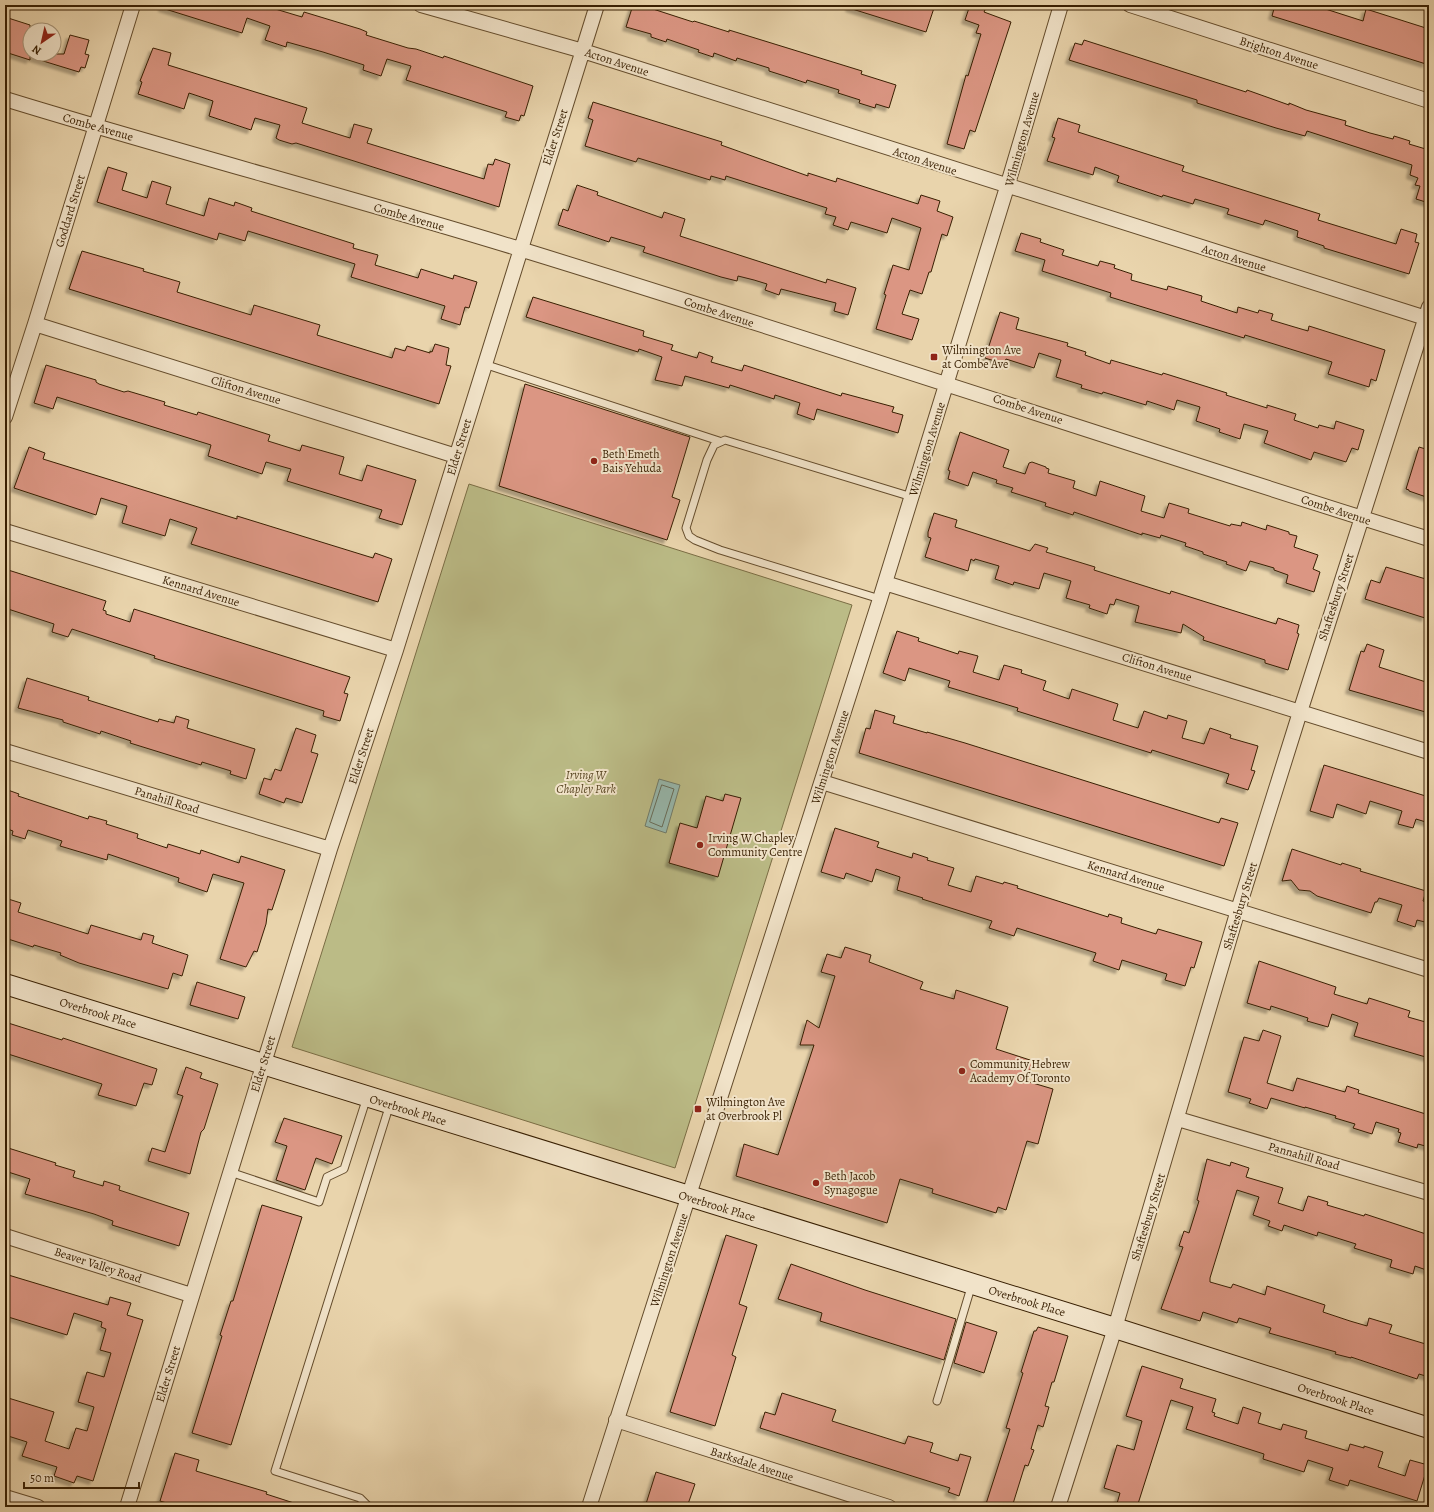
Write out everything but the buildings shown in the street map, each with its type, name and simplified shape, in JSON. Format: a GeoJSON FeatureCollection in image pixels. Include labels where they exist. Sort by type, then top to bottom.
{"type":"FeatureCollection","features":[{"type":"Feature","properties":{"kind":"street","name":"Goddard Street"},"geometry":{"type":"LineString","coordinates":[[5,417],[36,324],[133,5]]}},
{"type":"Feature","properties":{"kind":"street","name":"Acton Avenue"},"geometry":{"type":"LineString","coordinates":[[421,5],[583,51],[1007,187],[1428,315]]}},
{"type":"Feature","properties":{"kind":"street","name":"Elder Street"},"geometry":{"type":"LineString","coordinates":[[127,1507],[330,849],[396,650],[597,5]]}},
{"type":"Feature","properties":{"kind":"street","name":"Wilmington Avenue"},"geometry":{"type":"LineString","coordinates":[[589,1507],[886,583],[948,383],[1061,5]]}},
{"type":"Feature","properties":{"kind":"street","name":"Brighton Avenue"},"geometry":{"type":"LineString","coordinates":[[1130,5],[1429,101]]}},
{"type":"Feature","properties":{"kind":"street","name":"Combe Avenue"},"geometry":{"type":"LineString","coordinates":[[5,99],[95,127],[520,249],[948,383],[1429,539]]}},
{"type":"Feature","properties":{"kind":"street","name":"Shaftesbury Street"},"geometry":{"type":"LineString","coordinates":[[1058,1507],[1115,1328],[1178,1119],[1238,910],[1428,315]]}},
{"type":"Feature","properties":{"kind":"street","name":"Clifton Avenue"},"geometry":{"type":"LineString","coordinates":[[36,324],[456,456]]}},
{"type":"Feature","properties":{"kind":"street","name":"Kennard Avenue"},"geometry":{"type":"LineString","coordinates":[[5,532],[396,650]]}},
{"type":"Feature","properties":{"kind":"street","name":"Clifton Avenue"},"geometry":{"type":"LineString","coordinates":[[886,583],[1429,752]]}},
{"type":"Feature","properties":{"kind":"street","name":"Panahill Road"},"geometry":{"type":"LineString","coordinates":[[5,751],[330,849]]}},
{"type":"Feature","properties":{"kind":"street","name":"Kennard Avenue"},"geometry":{"type":"LineString","coordinates":[[822,782],[1429,970]]}},
{"type":"Feature","properties":{"kind":"street","name":"Overbrook Place"},"geometry":{"type":"LineString","coordinates":[[5,984],[689,1198],[1115,1328],[1429,1428]]}},
{"type":"Feature","properties":{"kind":"street","name":"Pannahill Road"},"geometry":{"type":"LineString","coordinates":[[1178,1119],[1429,1193]]}},
{"type":"Feature","properties":{"kind":"street","name":"Beaver Valley Road"},"geometry":{"type":"LineString","coordinates":[[5,1236],[191,1296]]}},
{"type":"Feature","properties":{"kind":"street","name":"Barksdale Avenue"},"geometry":{"type":"LineString","coordinates":[[616,1420],[889,1507]]}},
{"type":"Feature","properties":{"kind":"street"},"geometry":{"type":"LineString","coordinates":[[5,1497],[38,1507]]}},
{"type":"Feature","properties":{"kind":"lane"},"geometry":{"type":"LineString","coordinates":[[484,364],[719,441],[730,440],[912,497]]}},
{"type":"Feature","properties":{"kind":"lane"},"geometry":{"type":"LineString","coordinates":[[719,441],[714,445],[707,460],[694,500],[686,528],[689,536],[720,550],[880,599]]}},
{"type":"Feature","properties":{"kind":"lane"},"geometry":{"type":"LineString","coordinates":[[230,1172],[319,1202],[327,1177],[344,1168],[367,1097]]}},
{"type":"Feature","properties":{"kind":"lane"},"geometry":{"type":"LineString","coordinates":[[369,1507],[360,1498],[275,1471],[390,1104]]}},
{"type":"Feature","properties":{"kind":"lane"},"geometry":{"type":"LineString","coordinates":[[937,1401],[972,1284]]}},
{"type":"Feature","properties":{"kind":"green space","name":"Irving W Chapley Park"},"geometry":{"type":"Polygon","coordinates":[[[469,484],[852,605],[675,1168],[292,1047],[469,484]]]}},
{"type":"Feature","properties":{"kind":"water"},"geometry":{"type":"Polygon","coordinates":[[[659,779],[680,785],[666,833],[645,826],[659,779]]]}},
{"type":"Feature","properties":{"kind":"place","name":"Wilmington Ave at Combe Ave"},"geometry":{"type":"Point","coordinates":[934,357]}},
{"type":"Feature","properties":{"kind":"place","name":"Beth Emeth Bais Yehuda"},"geometry":{"type":"Point","coordinates":[594,461]}},
{"type":"Feature","properties":{"kind":"place","name":"Irving W Chapley Community Centre"},"geometry":{"type":"Point","coordinates":[700,845]}},
{"type":"Feature","properties":{"kind":"place","name":"Community Hebrew Academy Of Toronto"},"geometry":{"type":"Point","coordinates":[962,1071]}},
{"type":"Feature","properties":{"kind":"place","name":"Wilmington Ave at Overbrook Pl"},"geometry":{"type":"Point","coordinates":[698,1109]}},
{"type":"Feature","properties":{"kind":"place","name":"Beth Jacob Synagogue"},"geometry":{"type":"Point","coordinates":[816,1183]}}]}
